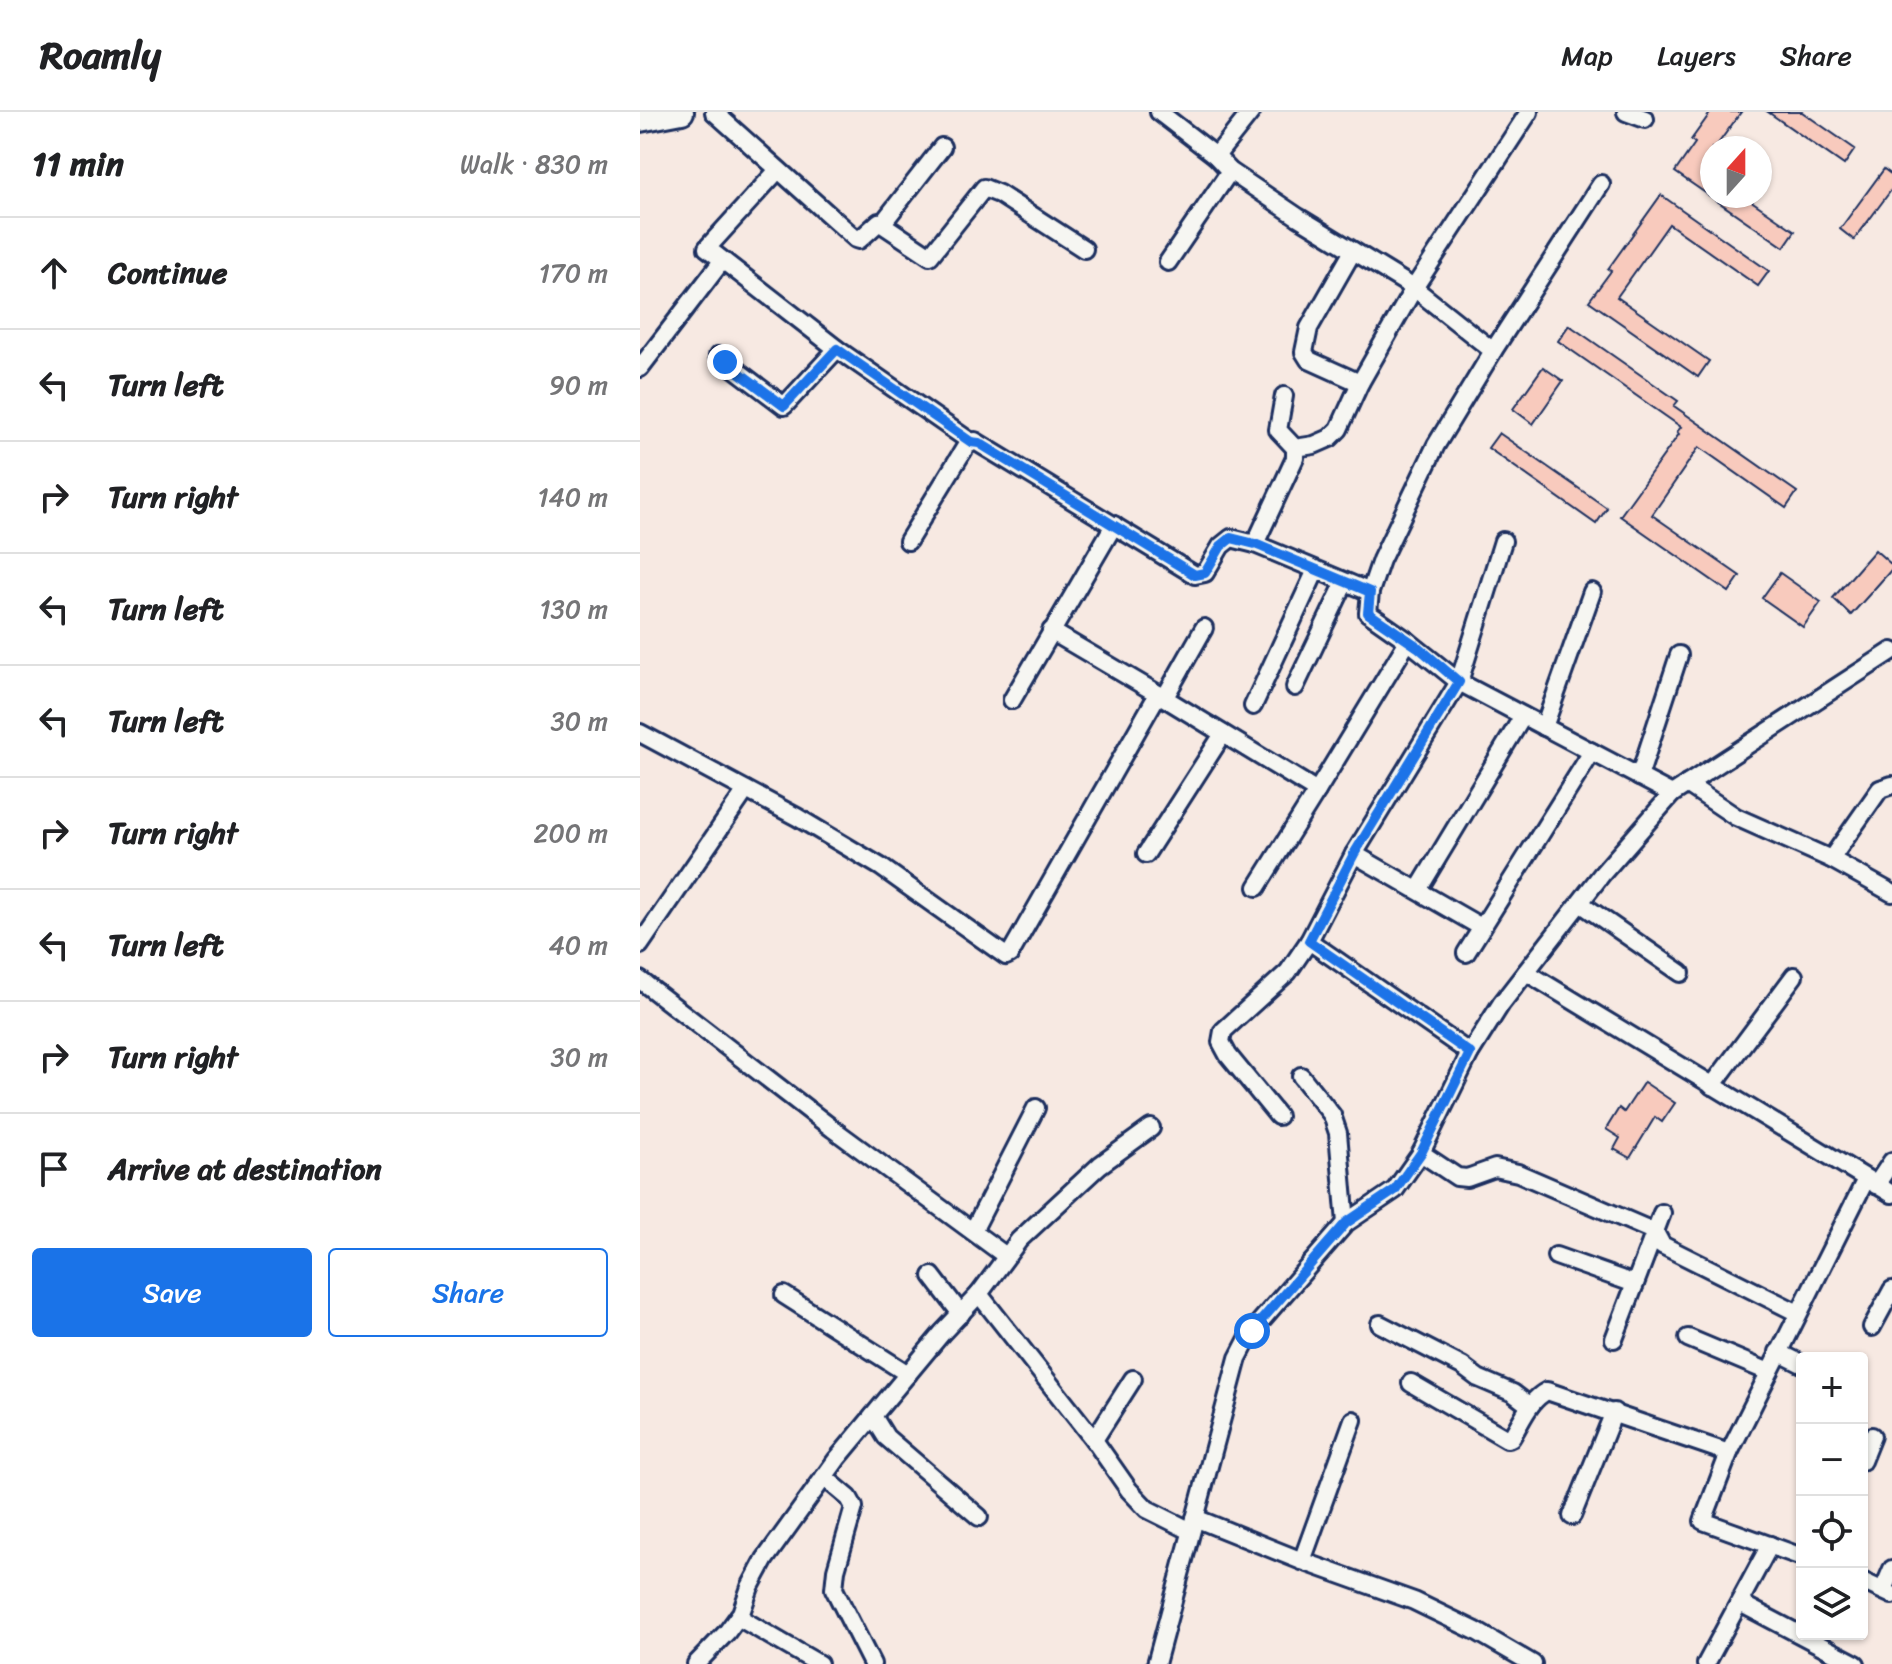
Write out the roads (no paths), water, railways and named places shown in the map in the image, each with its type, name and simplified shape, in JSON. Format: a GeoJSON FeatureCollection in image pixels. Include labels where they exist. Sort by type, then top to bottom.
{"type":"FeatureCollection","features":[{"type":"Feature","properties":{"kind":"street"},"geometry":{"type":"LineString","coordinates":[[642,118],[682,112]]}},
{"type":"Feature","properties":{"kind":"street"},"geometry":{"type":"LineString","coordinates":[[714,112],[851,237],[859,240],[877,223],[882,224],[930,256],[981,190],[989,189],[1084,249]]}},
{"type":"Feature","properties":{"kind":"street"},"geometry":{"type":"LineString","coordinates":[[1159,112],[1216,156],[1230,171],[1414,288],[1493,351]]}},
{"type":"Feature","properties":{"kind":"street"},"geometry":{"type":"LineString","coordinates":[[1216,156],[1251,112]]}},
{"type":"Feature","properties":{"kind":"street"},"geometry":{"type":"LineString","coordinates":[[1295,448],[1314,445],[1330,438],[1339,429],[1360,383],[1414,288],[1529,112]]}},
{"type":"Feature","properties":{"kind":"street"},"geometry":{"type":"LineString","coordinates":[[1626,112],[1645,119]]}},
{"type":"Feature","properties":{"kind":"street"},"geometry":{"type":"LineString","coordinates":[[882,224],[942,147]]}},
{"type":"Feature","properties":{"kind":"street"},"geometry":{"type":"LineString","coordinates":[[778,170],[707,248],[837,349],[971,442],[979,443],[1195,575],[1205,573],[1226,540],[1231,538],[1255,544],[1370,592]]}},
{"type":"Feature","properties":{"kind":"street"},"geometry":{"type":"LineString","coordinates":[[1168,262],[1230,171]]}},
{"type":"Feature","properties":{"kind":"street"},"geometry":{"type":"LineString","coordinates":[[1601,184],[1436,445],[1381,560],[1370,592],[1368,613],[1459,682],[1672,794]]}},
{"type":"Feature","properties":{"kind":"street"},"geometry":{"type":"LineString","coordinates":[[1353,251],[1309,328],[1304,352],[1309,360],[1360,383]]}},
{"type":"Feature","properties":{"kind":"street"},"geometry":{"type":"LineString","coordinates":[[640,368],[722,261]]}},
{"type":"Feature","properties":{"kind":"street"},"geometry":{"type":"LineString","coordinates":[[718,356],[784,406],[837,349]]}},
{"type":"Feature","properties":{"kind":"street"},"geometry":{"type":"LineString","coordinates":[[1255,544],[1293,466],[1295,448],[1278,430],[1284,396]]}},
{"type":"Feature","properties":{"kind":"street"},"geometry":{"type":"LineString","coordinates":[[908,541],[971,442]]}},
{"type":"Feature","properties":{"kind":"street"},"geometry":{"type":"LineString","coordinates":[[1012,700],[1114,525]]}},
{"type":"Feature","properties":{"kind":"street"},"geometry":{"type":"LineString","coordinates":[[1278,1116],[1228,1055],[1221,1042],[1223,1031],[1288,972],[1309,941],[1354,854],[1459,682],[1503,541]]}},
{"type":"Feature","properties":{"kind":"street"},"geometry":{"type":"LineString","coordinates":[[1253,706],[1316,570]]}},
{"type":"Feature","properties":{"kind":"street"},"geometry":{"type":"LineString","coordinates":[[1295,687],[1345,582]]}},
{"type":"Feature","properties":{"kind":"street"},"geometry":{"type":"LineString","coordinates":[[1544,727],[1592,592]]}},
{"type":"Feature","properties":{"kind":"street"},"geometry":{"type":"LineString","coordinates":[[640,733],[881,867],[1006,956],[1204,628]]}},
{"type":"Feature","properties":{"kind":"street"},"geometry":{"type":"LineString","coordinates":[[1051,631],[1317,791]]}},
{"type":"Feature","properties":{"kind":"street"},"geometry":{"type":"LineString","coordinates":[[1257,887],[1408,641]]}},
{"type":"Feature","properties":{"kind":"street"},"geometry":{"type":"LineString","coordinates":[[1156,1664],[1238,1358],[1252,1331],[1346,1223],[1395,1190],[1421,1153],[1470,1053],[1501,1004],[1580,903],[1672,794],[1892,651]]}},
{"type":"Feature","properties":{"kind":"street"},"geometry":{"type":"LineString","coordinates":[[1639,777],[1679,655]]}},
{"type":"Feature","properties":{"kind":"street"},"geometry":{"type":"LineString","coordinates":[[1418,890],[1523,716]]}},
{"type":"Feature","properties":{"kind":"street"},"geometry":{"type":"LineString","coordinates":[[1146,854],[1223,734]]}},
{"type":"Feature","properties":{"kind":"street"},"geometry":{"type":"LineString","coordinates":[[1466,953],[1592,752]]}},
{"type":"Feature","properties":{"kind":"street"},"geometry":{"type":"LineString","coordinates":[[1687,784],[1736,817],[1831,859],[1892,893]]}},
{"type":"Feature","properties":{"kind":"street"},"geometry":{"type":"LineString","coordinates":[[1831,859],[1880,789],[1892,785]]}},
{"type":"Feature","properties":{"kind":"street"},"geometry":{"type":"LineString","coordinates":[[640,945],[746,790]]}},
{"type":"Feature","properties":{"kind":"street"},"geometry":{"type":"LineString","coordinates":[[1354,854],[1481,927]]}},
{"type":"Feature","properties":{"kind":"street"},"geometry":{"type":"LineString","coordinates":[[1580,903],[1681,973]]}},
{"type":"Feature","properties":{"kind":"street"},"geometry":{"type":"LineString","coordinates":[[1309,941],[1470,1053]]}},
{"type":"Feature","properties":{"kind":"street"},"geometry":{"type":"LineString","coordinates":[[1526,972],[1892,1194]]}},
{"type":"Feature","properties":{"kind":"street"},"geometry":{"type":"LineString","coordinates":[[1712,1086],[1794,976]]}},
{"type":"Feature","properties":{"kind":"street"},"geometry":{"type":"LineString","coordinates":[[640,980],[833,1129],[1006,1256]]}},
{"type":"Feature","properties":{"kind":"street"},"geometry":{"type":"LineString","coordinates":[[1301,1076],[1332,1115],[1338,1133],[1346,1223]]}},
{"type":"Feature","properties":{"kind":"street"},"geometry":{"type":"LineString","coordinates":[[973,1231],[1036,1108]]}},
{"type":"Feature","properties":{"kind":"street"},"geometry":{"type":"LineString","coordinates":[[696,1664],[738,1617],[765,1559],[824,1477],[908,1374],[979,1294],[1019,1240],[1100,1165],[1151,1128]]}},
{"type":"Feature","properties":{"kind":"street"},"geometry":{"type":"LineString","coordinates":[[1421,1153],[1457,1177],[1467,1178],[1495,1168],[1518,1173],[1655,1232],[1662,1245],[1798,1313]]}},
{"type":"Feature","properties":{"kind":"street"},"geometry":{"type":"LineString","coordinates":[[1796,1555],[1703,1521],[1729,1453],[1798,1313],[1871,1182],[1892,1161]]}},
{"type":"Feature","properties":{"kind":"street"},"geometry":{"type":"LineString","coordinates":[[1614,1339],[1662,1213]]}},
{"type":"Feature","properties":{"kind":"street"},"geometry":{"type":"LineString","coordinates":[[1556,1256],[1635,1284]]}},
{"type":"Feature","properties":{"kind":"street"},"geometry":{"type":"LineString","coordinates":[[932,1276],[961,1314]]}},
{"type":"Feature","properties":{"kind":"street"},"geometry":{"type":"LineString","coordinates":[[1872,1327],[1892,1290]]}},
{"type":"Feature","properties":{"kind":"street"},"geometry":{"type":"LineString","coordinates":[[979,1294],[1094,1440],[1129,1490],[1147,1509],[1414,1601],[1476,1631],[1533,1664]]}},
{"type":"Feature","properties":{"kind":"street"},"geometry":{"type":"LineString","coordinates":[[784,1295],[908,1374]]}},
{"type":"Feature","properties":{"kind":"street"},"geometry":{"type":"LineString","coordinates":[[1380,1324],[1462,1366],[1478,1378],[1513,1393],[1530,1406]]}},
{"type":"Feature","properties":{"kind":"street"},"geometry":{"type":"LineString","coordinates":[[1688,1338],[1769,1372]]}},
{"type":"Feature","properties":{"kind":"street"},"geometry":{"type":"LineString","coordinates":[[1778,1352],[1796,1361]]}},
{"type":"Feature","properties":{"kind":"street"},"geometry":{"type":"LineString","coordinates":[[1094,1440],[1133,1379]]}},
{"type":"Feature","properties":{"kind":"street"},"geometry":{"type":"LineString","coordinates":[[1411,1383],[1507,1439],[1511,1438],[1539,1395],[1547,1391],[1729,1453]]}},
{"type":"Feature","properties":{"kind":"street"},"geometry":{"type":"LineString","coordinates":[[1572,1516],[1614,1412]]}},
{"type":"Feature","properties":{"kind":"street"},"geometry":{"type":"LineString","coordinates":[[873,1416],[886,1437],[979,1517]]}},
{"type":"Feature","properties":{"kind":"street"},"geometry":{"type":"LineString","coordinates":[[1302,1561],[1353,1420]]}},
{"type":"Feature","properties":{"kind":"street"},"geometry":{"type":"LineString","coordinates":[[1868,1446],[1872,1436]]}},
{"type":"Feature","properties":{"kind":"street"},"geometry":{"type":"LineString","coordinates":[[824,1477],[849,1498],[854,1507],[836,1570],[834,1589],[872,1664]]}},
{"type":"Feature","properties":{"kind":"street"},"geometry":{"type":"LineString","coordinates":[[1706,1664],[1770,1545]]}},
{"type":"Feature","properties":{"kind":"street"},"geometry":{"type":"LineString","coordinates":[[1868,1584],[1887,1592],[1892,1569]]}},
{"type":"Feature","properties":{"kind":"street"},"geometry":{"type":"LineString","coordinates":[[1740,1603],[1856,1664]]}},
{"type":"Feature","properties":{"kind":"street"},"geometry":{"type":"LineString","coordinates":[[738,1617],[819,1664]]}}]}
